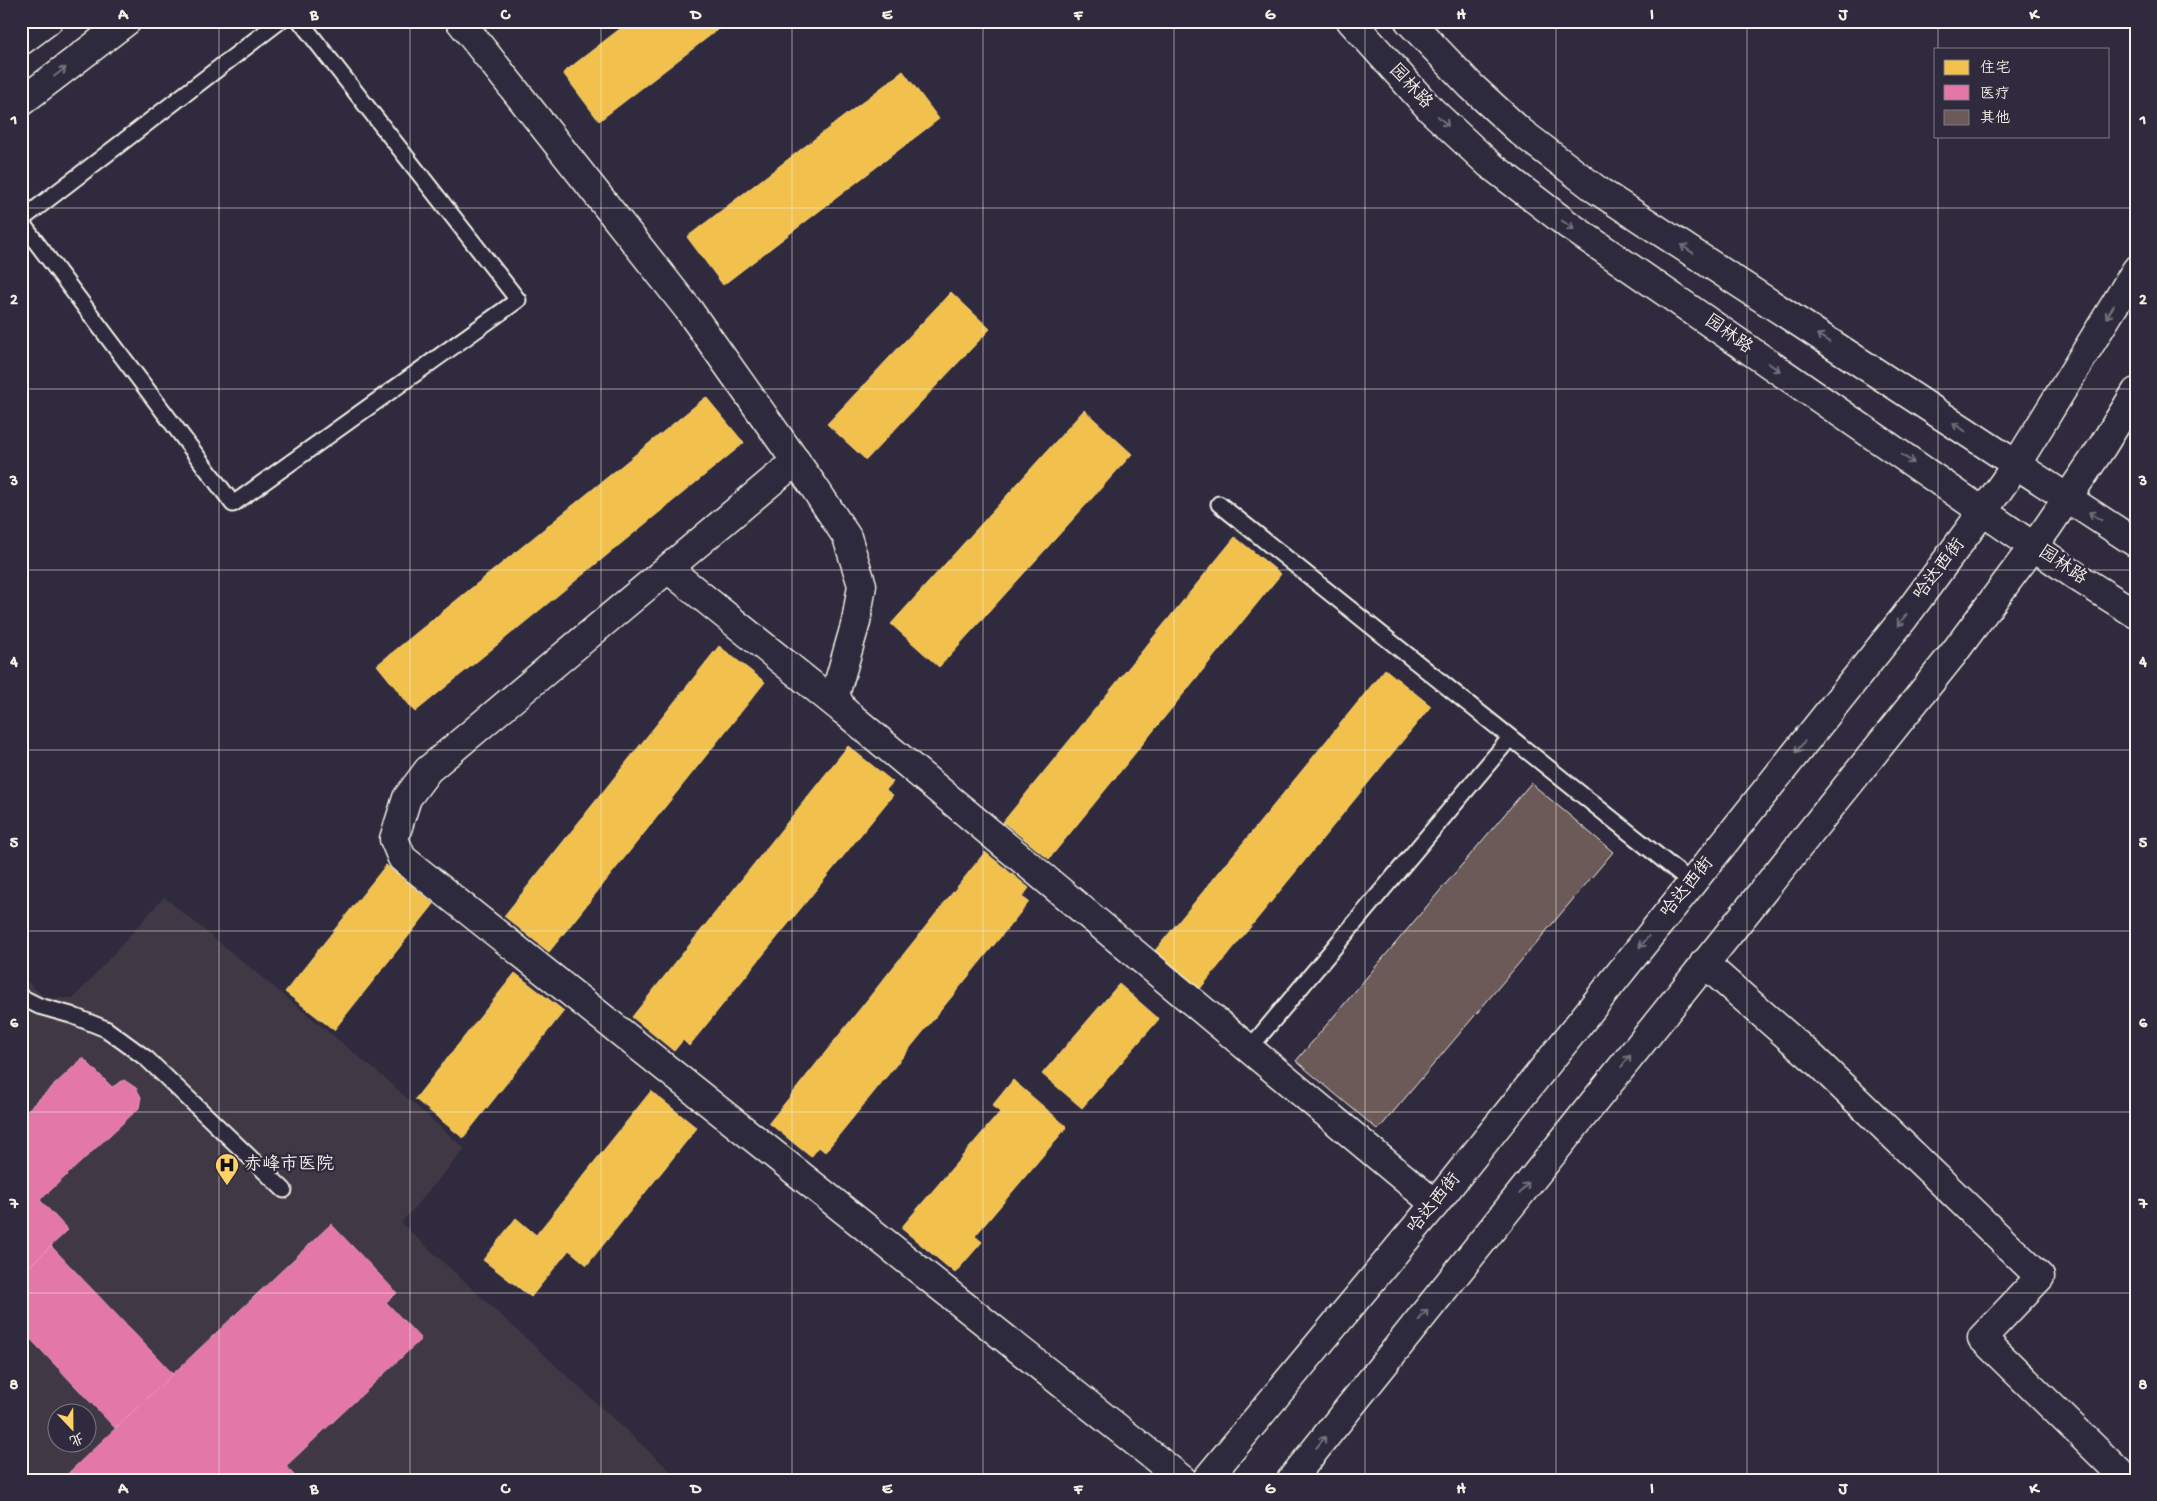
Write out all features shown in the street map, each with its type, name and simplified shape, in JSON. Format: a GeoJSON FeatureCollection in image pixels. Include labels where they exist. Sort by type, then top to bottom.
{"type":"FeatureCollection","features":[{"type":"Feature","properties":{"kind":"street"},"geometry":{"type":"LineString","coordinates":[[21,41],[48,21]]}},
{"type":"Feature","properties":{"kind":"street"},"geometry":{"type":"LineString","coordinates":[[21,102],[126,21]]}},
{"type":"Feature","properties":{"kind":"street"},"geometry":{"type":"LineString","coordinates":[[460,21],[688,310],[847,536],[862,585],[856,622],[835,695],[843,710]]}},
{"type":"Feature","properties":{"kind":"street","name":"园林路"},"geometry":{"type":"LineString","coordinates":[[1351,21],[1431,110],[1497,170],[1575,230],[1983,512],[2136,614]]}},
{"type":"Feature","properties":{"kind":"street"},"geometry":{"type":"LineString","coordinates":[[1409,21],[1471,86],[1521,132],[1597,190],[2136,543]]}},
{"type":"Feature","properties":{"kind":"street","name":"哈达西街"},"geometry":{"type":"LineString","coordinates":[[1206,1480],[1435,1204],[1904,618],[2016,465],[2136,270]]}},
{"type":"Feature","properties":{"kind":"street"},"geometry":{"type":"LineString","coordinates":[[1291,1480],[1953,654],[2034,546],[2136,392]]}},
{"type":"Feature","properties":{"kind":"street"},"geometry":{"type":"LineString","coordinates":[[796,461],[428,770],[407,798],[394,839],[402,858],[1183,1480]]}},
{"type":"Feature","properties":{"kind":"street"},"geometry":{"type":"LineString","coordinates":[[668,569],[843,710],[1435,1204]]}},
{"type":"Feature","properties":{"kind":"street"},"geometry":{"type":"LineString","coordinates":[[1704,963],[1814,1059],[2040,1278],[1982,1338],[2128,1480]]}},
{"type":"Feature","properties":{"kind":"lane"},"geometry":{"type":"LineString","coordinates":[[280,21],[21,221],[233,504],[518,300],[300,21]]}},
{"type":"Feature","properties":{"kind":"lane"},"geometry":{"type":"LineString","coordinates":[[1219,504],[1692,883]]}},
{"type":"Feature","properties":{"kind":"lane"},"geometry":{"type":"LineString","coordinates":[[1249,1049],[1510,738]]}},
{"type":"Feature","properties":{"kind":"lane"},"geometry":{"type":"LineString","coordinates":[[21,998],[106,1029],[147,1059],[284,1190]]}},
{"type":"Feature","properties":{"kind":"shaded area","name":"赤峰市医院"},"geometry":{"type":"Polygon","coordinates":[[[164,897],[381,1075],[465,1149],[401,1223],[680,1480],[21,1480],[21,976],[45,998],[74,998],[164,897]]]}},
{"type":"Feature","properties":{"kind":"building: 住宅"},"geometry":{"type":"Polygon","coordinates":[[[630,21],[729,21],[599,121],[563,73],[630,21]]]}},
{"type":"Feature","properties":{"kind":"building: 住宅"},"geometry":{"type":"Polygon","coordinates":[[[903,71],[939,119],[723,285],[687,237],[903,71]]]}},
{"type":"Feature","properties":{"kind":"building: 住宅"},"geometry":{"type":"Polygon","coordinates":[[[951,292],[990,329],[866,460],[827,424],[951,292]]]}},
{"type":"Feature","properties":{"kind":"building: 住宅"},"geometry":{"type":"Polygon","coordinates":[[[706,397],[744,443],[415,712],[377,665],[706,397]]]}},
{"type":"Feature","properties":{"kind":"building: 住宅"},"geometry":{"type":"Polygon","coordinates":[[[1084,410],[1132,454],[939,667],[891,624],[1084,410]]]}},
{"type":"Feature","properties":{"kind":"building: 住宅"},"geometry":{"type":"Polygon","coordinates":[[[1235,537],[1281,574],[1049,859],[1003,822],[1235,537]]]}},
{"type":"Feature","properties":{"kind":"building: 住宅"},"geometry":{"type":"Polygon","coordinates":[[[719,646],[765,682],[549,952],[504,916],[719,646]]]}},
{"type":"Feature","properties":{"kind":"building: 住宅"},"geometry":{"type":"Polygon","coordinates":[[[1385,669],[1431,706],[1199,990],[1153,953],[1385,669]]]}},
{"type":"Feature","properties":{"kind":"building: 住宅"},"geometry":{"type":"Polygon","coordinates":[[[848,746],[893,782],[886,790],[893,795],[689,1046],[683,1040],[674,1051],[632,1017],[848,746]]]}},
{"type":"Feature","properties":{"kind":"building: 住宅"},"geometry":{"type":"Polygon","coordinates":[[[985,852],[1029,888],[1022,897],[1029,902],[825,1152],[819,1147],[811,1157],[769,1123],[985,852]]]}},
{"type":"Feature","properties":{"kind":"building: 住宅"},"geometry":{"type":"Polygon","coordinates":[[[386,865],[434,904],[334,1030],[285,992],[386,865]]]}},
{"type":"Feature","properties":{"kind":"building: 住宅"},"geometry":{"type":"Polygon","coordinates":[[[515,973],[564,1011],[463,1138],[415,1099],[515,973]]]}},
{"type":"Feature","properties":{"kind":"building: 住宅"},"geometry":{"type":"Polygon","coordinates":[[[1119,984],[1159,1019],[1082,1108],[1042,1074],[1119,984]]]}},
{"type":"Feature","properties":{"kind":"building: 住宅"},"geometry":{"type":"Polygon","coordinates":[[[1013,1080],[1067,1127],[975,1236],[982,1242],[955,1273],[901,1228],[1000,1112],[992,1106],[1013,1080]]]}},
{"type":"Feature","properties":{"kind":"building: 住宅"},"geometry":{"type":"Polygon","coordinates":[[[651,1091],[697,1128],[587,1265],[569,1250],[531,1297],[483,1260],[516,1218],[536,1235],[651,1091]]]}},
{"type":"Feature","properties":{"kind":"building: 医疗"},"geometry":{"type":"Polygon","coordinates":[[[83,1058],[112,1087],[124,1080],[136,1088],[141,1097],[139,1108],[40,1200],[68,1230],[21,1274],[21,1116],[83,1058]]]}},
{"type":"Feature","properties":{"kind":"building: 医疗"},"geometry":{"type":"Polygon","coordinates":[[[331,1224],[397,1293],[386,1302],[421,1339],[286,1466],[298,1480],[61,1480],[88,1454],[98,1454],[98,1445],[331,1224]]]}},
{"type":"Feature","properties":{"kind":"building: 医疗"},"geometry":{"type":"Polygon","coordinates":[[[51,1246],[173,1374],[115,1428],[98,1410],[98,1404],[92,1404],[21,1329],[21,1274],[51,1246]]]}},
{"type":"Feature","properties":{"kind":"building: 其他"},"geometry":{"type":"Polygon","coordinates":[[[1531,783],[1613,852],[1378,1130],[1296,1061],[1531,783]]]}},
{"type":"Feature","properties":{"kind":"place","name":"赤峰市医院"},"geometry":{"type":"Point","coordinates":[227,1186]}}]}
